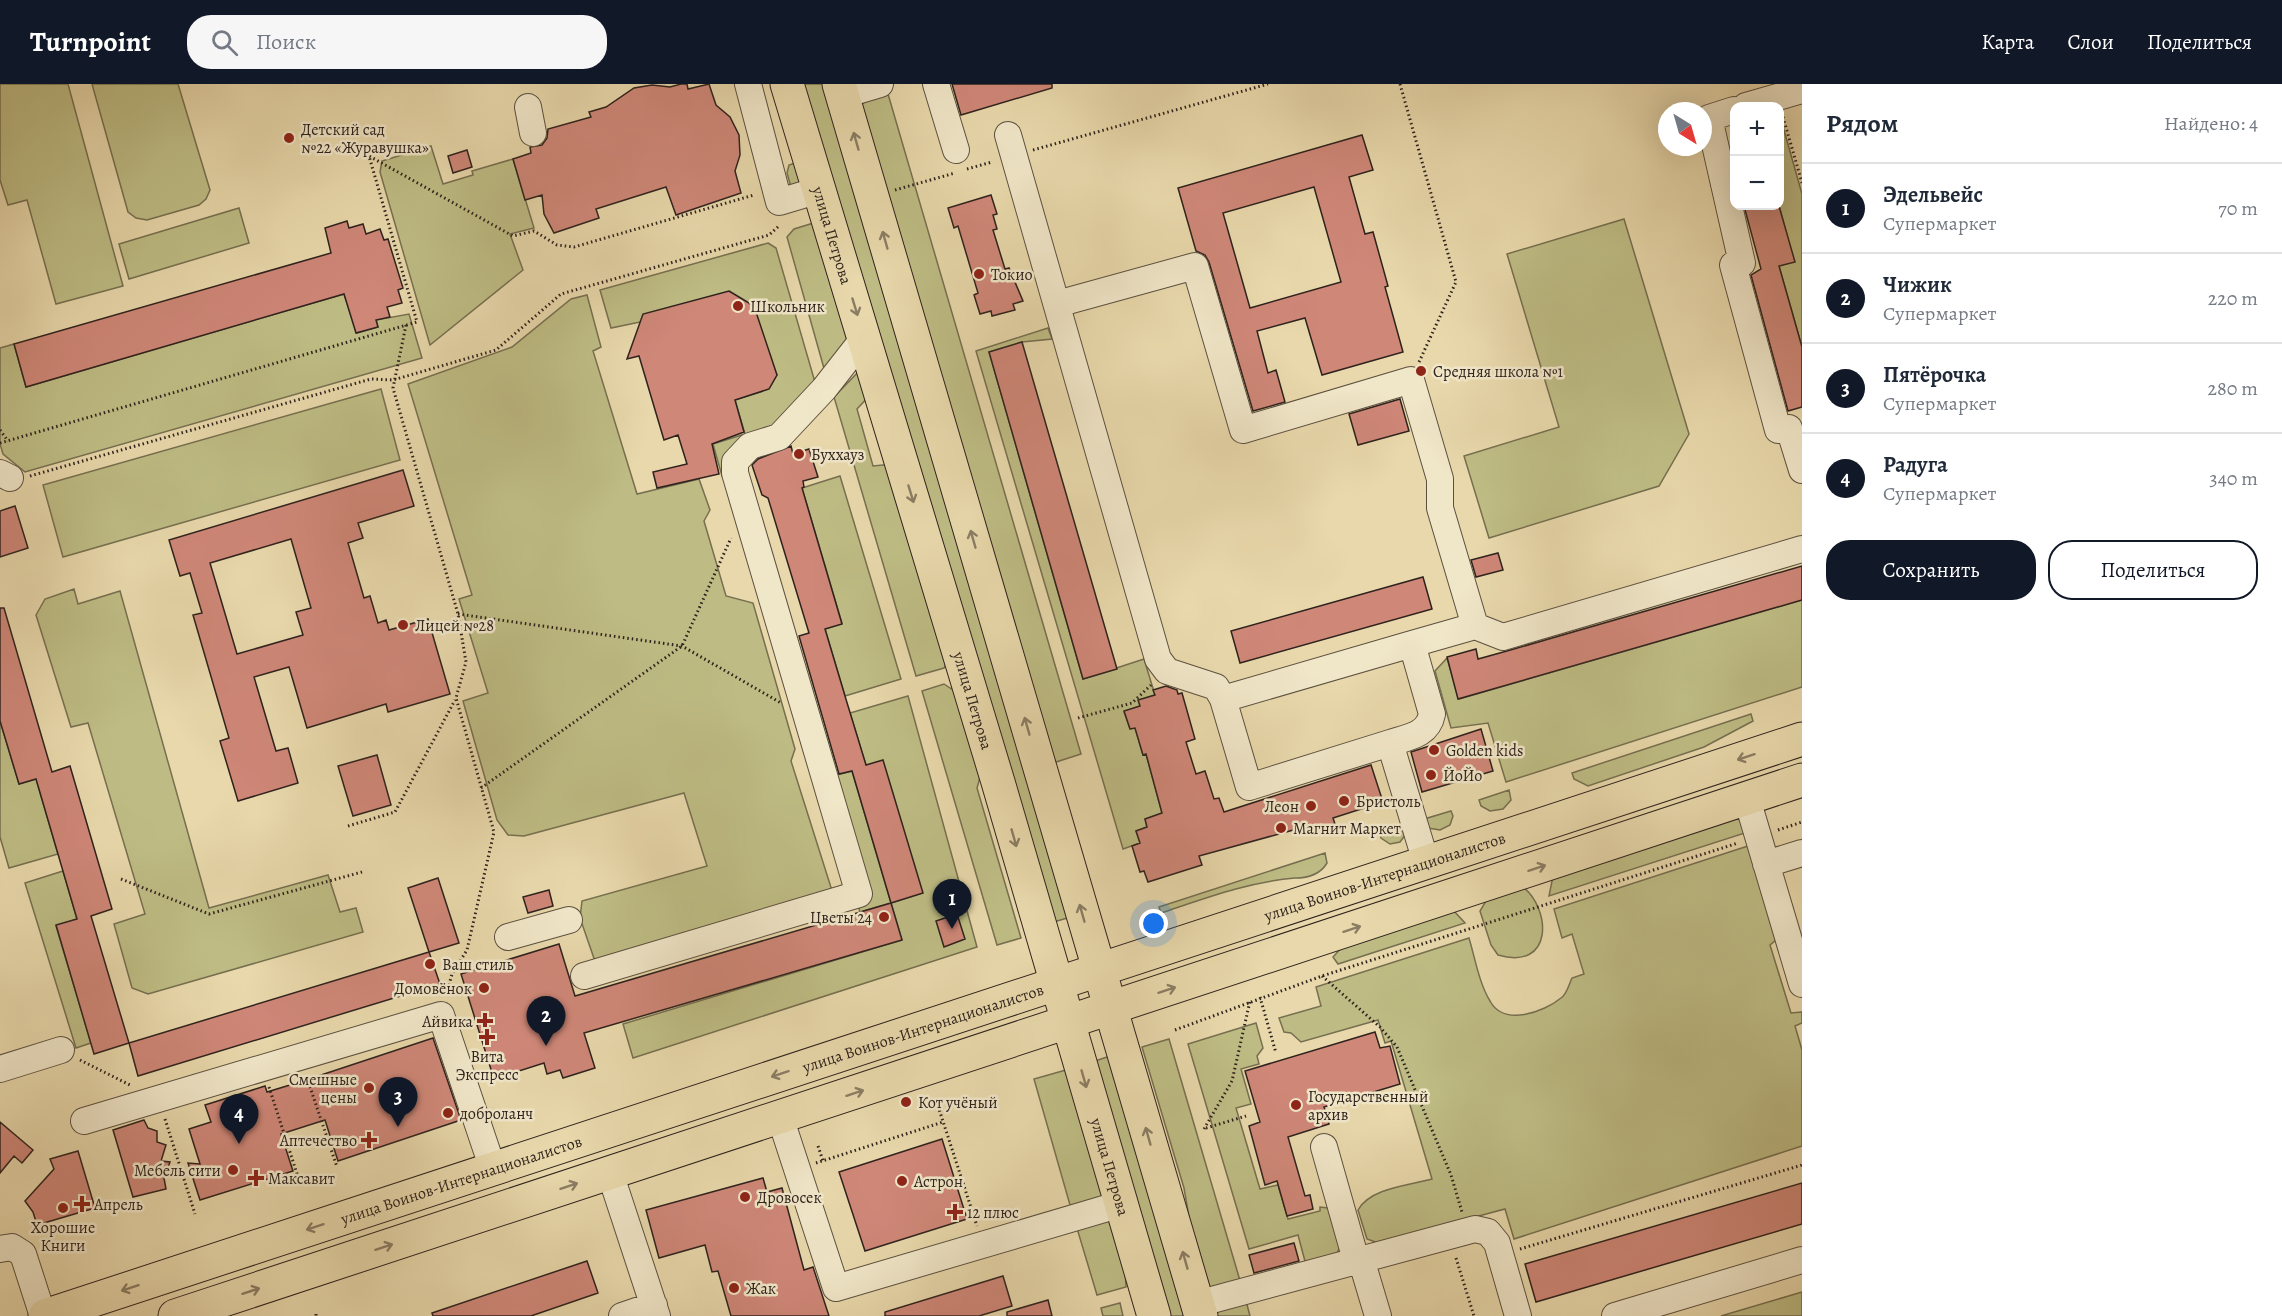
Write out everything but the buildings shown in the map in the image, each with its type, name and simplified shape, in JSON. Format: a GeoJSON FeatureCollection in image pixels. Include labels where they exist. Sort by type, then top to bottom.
{"type":"FeatureCollection","features":[{"type":"Feature","properties":{"kind":"main road","name":"улица Петрова"},"geometry":{"type":"LineString","coordinates":[[787,84],[998,782],[1055,985],[1154,1316]]}},
{"type":"Feature","properties":{"kind":"main road"},"geometry":{"type":"LineString","coordinates":[[841,89],[1199,1310]]}},
{"type":"Feature","properties":{"kind":"main road","name":"улица Воинов-Интернационалистов"},"geometry":{"type":"LineString","coordinates":[[44,1316],[1802,739]]}},
{"type":"Feature","properties":{"kind":"main road"},"geometry":{"type":"LineString","coordinates":[[175,1316],[1802,780]]}},
{"type":"Feature","properties":{"kind":"lane"},"geometry":{"type":"LineString","coordinates":[[748,84],[779,202],[819,190]]}},
{"type":"Feature","properties":{"kind":"lane"},"geometry":{"type":"LineString","coordinates":[[841,89],[880,84]]}},
{"type":"Feature","properties":{"kind":"lane"},"geometry":{"type":"LineString","coordinates":[[936,84],[956,150]]}},
{"type":"Feature","properties":{"kind":"lane"},"geometry":{"type":"LineString","coordinates":[[1760,102],[1802,90]]}},
{"type":"Feature","properties":{"kind":"lane"},"geometry":{"type":"LineString","coordinates":[[528,107],[533,133]]}},
{"type":"Feature","properties":{"kind":"lane"},"geometry":{"type":"LineString","coordinates":[[1730,111],[1709,118],[1742,262],[1733,265],[1778,430],[1789,428],[1802,470]]}},
{"type":"Feature","properties":{"kind":"lane"},"geometry":{"type":"LineString","coordinates":[[1011,146],[1158,659],[1167,671],[1216,687],[1223,699],[1249,787],[1421,733],[1430,725],[1432,714],[1412,644]]}},
{"type":"Feature","properties":{"kind":"lane"},"geometry":{"type":"LineString","coordinates":[[1057,304],[1195,266],[1243,430],[1411,380],[1440,479],[1440,508],[1475,626]]}},
{"type":"Feature","properties":{"kind":"lane"},"geometry":{"type":"LineString","coordinates":[[584,976],[859,894],[745,508],[735,473],[735,462],[750,446],[779,437],[824,389],[864,338]]}},
{"type":"Feature","properties":{"kind":"lane"},"geometry":{"type":"LineString","coordinates":[[1223,699],[1475,626],[1503,637],[1802,549]]}},
{"type":"Feature","properties":{"kind":"lane"},"geometry":{"type":"LineString","coordinates":[[1390,743],[1426,862]]}},
{"type":"Feature","properties":{"kind":"lane"},"geometry":{"type":"LineString","coordinates":[[1747,799],[1766,864],[1798,953],[1802,984]]}},
{"type":"Feature","properties":{"kind":"lane"},"geometry":{"type":"LineString","coordinates":[[1766,864],[1802,853]]}},
{"type":"Feature","properties":{"kind":"lane"},"geometry":{"type":"LineString","coordinates":[[508,937],[569,920]]}},
{"type":"Feature","properties":{"kind":"lane"},"geometry":{"type":"LineString","coordinates":[[84,1121],[441,1015],[493,1169]]}},
{"type":"Feature","properties":{"kind":"lane"},"geometry":{"type":"LineString","coordinates":[[0,1069],[61,1050]]}},
{"type":"Feature","properties":{"kind":"lane"},"geometry":{"type":"LineString","coordinates":[[780,1117],[836,1288],[1121,1204]]}},
{"type":"Feature","properties":{"kind":"lane"},"geometry":{"type":"LineString","coordinates":[[1324,1147],[1378,1316]]}},
{"type":"Feature","properties":{"kind":"lane"},"geometry":{"type":"LineString","coordinates":[[610,1173],[656,1310],[622,1316]]}},
{"type":"Feature","properties":{"kind":"lane"},"geometry":{"type":"LineString","coordinates":[[1199,1310],[1358,1259],[1459,1233],[1488,1232],[1497,1243],[1501,1254],[1518,1316]]}},
{"type":"Feature","properties":{"kind":"lane"},"geometry":{"type":"LineString","coordinates":[[0,1249],[12,1247],[23,1254],[44,1316]]}},
{"type":"Feature","properties":{"kind":"lane"},"geometry":{"type":"LineString","coordinates":[[1615,1316],[1802,1260]]}},
{"type":"Feature","properties":{"kind":"path"},"geometry":{"type":"LineString","coordinates":[[921,183],[1011,146],[1268,84]]}},
{"type":"Feature","properties":{"kind":"path"},"geometry":{"type":"LineString","coordinates":[[1400,84],[1456,282],[1411,380]]}},
{"type":"Feature","properties":{"kind":"path"},"geometry":{"type":"LineString","coordinates":[[1777,97],[1802,183]]}},
{"type":"Feature","properties":{"kind":"path"},"geometry":{"type":"LineString","coordinates":[[0,443],[417,322],[369,156],[513,236],[534,231],[557,245],[574,247],[754,195]]}},
{"type":"Feature","properties":{"kind":"path"},"geometry":{"type":"LineString","coordinates":[[11,476],[371,379],[393,380],[496,350],[561,294],[769,235],[776,226]]}},
{"type":"Feature","properties":{"kind":"path"},"geometry":{"type":"LineString","coordinates":[[348,826],[395,812],[456,698],[466,662],[458,614],[393,380],[406,325]]}},
{"type":"Feature","properties":{"kind":"path"},"geometry":{"type":"LineString","coordinates":[[0,430],[8,441]]}},
{"type":"Feature","properties":{"kind":"path"},"geometry":{"type":"LineString","coordinates":[[481,788],[682,646],[745,508]]}},
{"type":"Feature","properties":{"kind":"path"},"geometry":{"type":"LineString","coordinates":[[458,614],[682,646],[806,718]]}},
{"type":"Feature","properties":{"kind":"path"},"geometry":{"type":"LineString","coordinates":[[1078,718],[1132,703],[1167,671]]}},
{"type":"Feature","properties":{"kind":"path"},"geometry":{"type":"LineString","coordinates":[[441,1015],[452,974],[467,950],[494,832],[456,698]]}},
{"type":"Feature","properties":{"kind":"path"},"geometry":{"type":"LineString","coordinates":[[1175,1029],[1250,1000],[1322,976],[1802,822]]}},
{"type":"Feature","properties":{"kind":"path"},"geometry":{"type":"LineString","coordinates":[[121,879],[209,914],[362,872]]}},
{"type":"Feature","properties":{"kind":"path"},"geometry":{"type":"LineString","coordinates":[[1322,976],[1380,1027],[1397,1047],[1451,1175],[1474,1316]]}},
{"type":"Feature","properties":{"kind":"path"},"geometry":{"type":"LineString","coordinates":[[1260,997],[1276,1053]]}},
{"type":"Feature","properties":{"kind":"path"},"geometry":{"type":"LineString","coordinates":[[1246,1116],[1204,1129],[1232,1080],[1250,1000]]}},
{"type":"Feature","properties":{"kind":"path"},"geometry":{"type":"LineString","coordinates":[[301,1057],[337,1167]]}},
{"type":"Feature","properties":{"kind":"path"},"geometry":{"type":"LineString","coordinates":[[263,1069],[299,1180]]}},
{"type":"Feature","properties":{"kind":"path"},"geometry":{"type":"LineString","coordinates":[[938,1106],[983,1245]]}},
{"type":"Feature","properties":{"kind":"path"},"geometry":{"type":"LineString","coordinates":[[797,1170],[943,1122]]}},
{"type":"Feature","properties":{"kind":"path"},"geometry":{"type":"LineString","coordinates":[[818,1146],[823,1161]]}},
{"type":"Feature","properties":{"kind":"path"},"geometry":{"type":"LineString","coordinates":[[1501,1254],[1802,1165]]}},
{"type":"Feature","properties":{"kind":"shaded area"},"geometry":{"type":"Polygon","coordinates":[[[0,84],[68,84],[123,286],[56,304],[27,200],[8,205],[0,180],[0,84]]]}},
{"type":"Feature","properties":{"kind":"shaded area"},"geometry":{"type":"Polygon","coordinates":[[[92,84],[178,84],[210,190],[206,199],[199,205],[147,220],[136,218],[128,212],[92,84]]]}},
{"type":"Feature","properties":{"kind":"shaded area"},"geometry":{"type":"Polygon","coordinates":[[[803,84],[826,84],[1071,917],[1050,923],[803,84]]]}},
{"type":"Feature","properties":{"kind":"shaded area"},"geometry":{"type":"Polygon","coordinates":[[[888,94],[1081,754],[1056,762],[1038,729],[856,109],[865,102],[888,94]]]}},
{"type":"Feature","properties":{"kind":"shaded area"},"geometry":{"type":"Polygon","coordinates":[[[1784,130],[1802,194],[1802,347],[1779,266],[1794,261],[1780,210],[1784,210],[1784,130]]]}},
{"type":"Feature","properties":{"kind":"shaded area"},"geometry":{"type":"Polygon","coordinates":[[[431,146],[443,184],[473,175],[472,171],[513,159],[534,228],[510,234],[523,270],[430,345],[380,172],[382,161],[431,146]]]}},
{"type":"Feature","properties":{"kind":"shaded area"},"geometry":{"type":"Polygon","coordinates":[[[798,162],[810,183],[791,187],[787,173],[789,165],[798,162]]]}},
{"type":"Feature","properties":{"kind":"shaded area"},"geometry":{"type":"Polygon","coordinates":[[[239,208],[249,243],[129,279],[119,244],[239,208]]]}},
{"type":"Feature","properties":{"kind":"shaded area"},"geometry":{"type":"Polygon","coordinates":[[[1624,219],[1689,434],[1659,486],[1489,538],[1464,456],[1559,427],[1507,254],[1624,219]]]}},
{"type":"Feature","properties":{"kind":"shaded area"},"geometry":{"type":"Polygon","coordinates":[[[820,221],[856,340],[827,379],[787,237],[794,229],[820,221]]]}},
{"type":"Feature","properties":{"kind":"shaded area"},"geometry":{"type":"Polygon","coordinates":[[[768,243],[776,248],[817,389],[732,472],[722,476],[713,444],[745,434],[735,400],[769,389],[777,375],[640,322],[611,328],[600,290],[768,243]]]}},
{"type":"Feature","properties":{"kind":"shaded area"},"geometry":{"type":"Polygon","coordinates":[[[344,294],[357,333],[378,327],[376,320],[409,314],[422,358],[25,472],[3,454],[0,444],[0,348],[14,344],[26,387],[344,294]]]}},
{"type":"Feature","properties":{"kind":"shaded area"},"geometry":{"type":"Polygon","coordinates":[[[587,295],[601,347],[593,351],[637,494],[699,479],[710,510],[704,521],[726,596],[753,603],[795,749],[791,761],[834,897],[597,967],[580,918],[582,901],[707,866],[684,793],[524,836],[508,835],[497,820],[463,701],[488,693],[459,599],[472,595],[408,384],[512,347],[571,299],[587,295]]]}},
{"type":"Feature","properties":{"kind":"shaded area"},"geometry":{"type":"Polygon","coordinates":[[[1048,328],[1052,339],[1022,342],[989,352],[1083,679],[1144,659],[1155,695],[1139,700],[1140,706],[1124,712],[1130,729],[1135,728],[1143,755],[1146,754],[1162,813],[1145,819],[1147,827],[1136,831],[1140,843],[1123,849],[976,351],[1048,328]]]}},
{"type":"Feature","properties":{"kind":"shaded area"},"geometry":{"type":"Polygon","coordinates":[[[864,366],[872,393],[857,409],[873,466],[893,464],[949,658],[944,668],[916,676],[834,397],[864,366]]]}},
{"type":"Feature","properties":{"kind":"shaded area"},"geometry":{"type":"Polygon","coordinates":[[[381,389],[400,460],[63,557],[43,485],[381,389]]]}},
{"type":"Feature","properties":{"kind":"shaded area"},"geometry":{"type":"Polygon","coordinates":[[[840,476],[901,679],[845,696],[825,629],[842,623],[802,488],[840,476]]]}},
{"type":"Feature","properties":{"kind":"shaded area"},"geometry":{"type":"Polygon","coordinates":[[[74,589],[78,604],[120,591],[209,908],[328,875],[340,912],[356,908],[363,932],[148,994],[132,988],[114,924],[145,914],[88,723],[71,727],[36,615],[45,599],[74,589]]]}},
{"type":"Feature","properties":{"kind":"shaded area"},"geometry":{"type":"Polygon","coordinates":[[[1802,600],[1802,687],[1506,782],[1488,723],[1451,728],[1435,671],[1447,658],[1459,699],[1802,600]]]}},
{"type":"Feature","properties":{"kind":"shaded area"},"geometry":{"type":"Polygon","coordinates":[[[944,684],[956,692],[982,770],[977,788],[1021,938],[997,945],[922,691],[944,684]]]}},
{"type":"Feature","properties":{"kind":"shaded area"},"geometry":{"type":"Polygon","coordinates":[[[908,696],[977,947],[633,1058],[623,1024],[902,940],[891,903],[922,893],[866,765],[850,713],[908,696]]]}},
{"type":"Feature","properties":{"kind":"shaded area"},"geometry":{"type":"Polygon","coordinates":[[[1751,714],[1753,721],[1704,747],[1588,786],[1574,779],[1572,773],[1751,714]]]}},
{"type":"Feature","properties":{"kind":"shaded area"},"geometry":{"type":"Polygon","coordinates":[[[0,721],[19,784],[36,779],[58,854],[9,868],[0,837],[0,721]]]}},
{"type":"Feature","properties":{"kind":"shaded area"},"geometry":{"type":"Polygon","coordinates":[[[815,762],[833,776],[852,771],[891,903],[860,912],[815,762]]]}},
{"type":"Feature","properties":{"kind":"shaded area"},"geometry":{"type":"Polygon","coordinates":[[[1509,790],[1511,800],[1503,809],[1490,811],[1481,806],[1479,800],[1509,790]]]}},
{"type":"Feature","properties":{"kind":"shaded area"},"geometry":{"type":"Polygon","coordinates":[[[1451,811],[1453,816],[1450,825],[1440,830],[1428,828],[1421,820],[1451,811]]]}},
{"type":"Feature","properties":{"kind":"shaded area"},"geometry":{"type":"Polygon","coordinates":[[[1734,817],[1749,825],[1745,833],[1549,896],[1553,876],[1734,817]]]}},
{"type":"Feature","properties":{"kind":"shaded area"},"geometry":{"type":"Polygon","coordinates":[[[1405,824],[1406,834],[1400,842],[1390,844],[1381,838],[1379,833],[1405,824]]]}},
{"type":"Feature","properties":{"kind":"shaded area"},"geometry":{"type":"Polygon","coordinates":[[[1751,845],[1781,936],[1770,945],[1791,1013],[1802,1012],[1802,1023],[1795,1026],[1802,1050],[1802,1146],[1514,1239],[1505,1209],[1378,1243],[1367,1239],[1358,1210],[1364,1203],[1391,1188],[1432,1179],[1391,1041],[1385,1043],[1378,1020],[1301,1042],[1291,1033],[1284,1032],[1279,1018],[1321,1006],[1316,987],[1469,938],[1483,986],[1496,1009],[1514,1015],[1535,1012],[1561,998],[1572,978],[1584,974],[1572,934],[1562,938],[1554,909],[1751,845]]]}},
{"type":"Feature","properties":{"kind":"shaded area"},"geometry":{"type":"Polygon","coordinates":[[[1325,853],[1327,863],[1313,875],[1244,887],[1161,913],[1159,907],[1325,853]]]}},
{"type":"Feature","properties":{"kind":"shaded area"},"geometry":{"type":"Polygon","coordinates":[[[63,871],[77,919],[56,926],[91,1043],[76,1048],[25,883],[63,871]]]}},
{"type":"Feature","properties":{"kind":"shaded area"},"geometry":{"type":"Polygon","coordinates":[[[1523,887],[1539,909],[1542,935],[1538,946],[1529,954],[1516,958],[1498,955],[1491,945],[1480,911],[1487,899],[1523,887]]]}},
{"type":"Feature","properties":{"kind":"shaded area"},"geometry":{"type":"Polygon","coordinates":[[[1453,910],[1465,923],[1338,964],[1333,957],[1343,946],[1453,910]]]}},
{"type":"Feature","properties":{"kind":"shaded area"},"geometry":{"type":"Polygon","coordinates":[[[1256,1023],[1263,1048],[1257,1056],[1259,1064],[1241,1069],[1251,1104],[1236,1108],[1260,1189],[1278,1185],[1288,1219],[1320,1211],[1320,1207],[1328,1208],[1340,1247],[1336,1255],[1306,1265],[1298,1235],[1249,1249],[1188,1044],[1256,1023]]]}},
{"type":"Feature","properties":{"kind":"shaded area"},"geometry":{"type":"Polygon","coordinates":[[[1169,1039],[1241,1284],[1208,1288],[1198,1270],[1184,1188],[1142,1047],[1169,1039]]]}},
{"type":"Feature","properties":{"kind":"shaded area"},"geometry":{"type":"Polygon","coordinates":[[[1113,1055],[1190,1316],[1167,1316],[1092,1062],[1113,1055]]]}},
{"type":"Feature","properties":{"kind":"shaded area"},"geometry":{"type":"Polygon","coordinates":[[[1073,1068],[1104,1196],[1072,1212],[1034,1079],[1073,1068]]]}},
{"type":"Feature","properties":{"kind":"shaded area"},"geometry":{"type":"Polygon","coordinates":[[[1099,1218],[1111,1221],[1124,1244],[1126,1287],[1097,1295],[1076,1225],[1099,1218]]]}},
{"type":"Feature","properties":{"kind":"shaded area"},"geometry":{"type":"Polygon","coordinates":[[[1802,1292],[1802,1316],[1721,1316],[1802,1292]]]}},
{"type":"Feature","properties":{"kind":"shaded area"},"geometry":{"type":"Polygon","coordinates":[[[1245,1297],[1250,1316],[1213,1316],[1213,1313],[1245,1297]]]}},
{"type":"Feature","properties":{"kind":"shaded area"},"geometry":{"type":"Polygon","coordinates":[[[1120,1303],[1123,1316],[1103,1316],[1101,1308],[1120,1303]]]}},
{"type":"Feature","properties":{"kind":"place","name":"Детский сад №22 «Журавушка»"},"geometry":{"type":"Point","coordinates":[289,138]}},
{"type":"Feature","properties":{"kind":"place","name":"Токио"},"geometry":{"type":"Point","coordinates":[979,274]}},
{"type":"Feature","properties":{"kind":"place","name":"Школьник"},"geometry":{"type":"Point","coordinates":[738,306]}},
{"type":"Feature","properties":{"kind":"place","name":"Средняя школа №1"},"geometry":{"type":"Point","coordinates":[1421,371]}},
{"type":"Feature","properties":{"kind":"place","name":"Буххауз"},"geometry":{"type":"Point","coordinates":[799,454]}},
{"type":"Feature","properties":{"kind":"place","name":"Лицей №28"},"geometry":{"type":"Point","coordinates":[403,625]}},
{"type":"Feature","properties":{"kind":"place","name":"Golden kids"},"geometry":{"type":"Point","coordinates":[1434,750]}},
{"type":"Feature","properties":{"kind":"place","name":"ЙоЙо"},"geometry":{"type":"Point","coordinates":[1431,775]}},
{"type":"Feature","properties":{"kind":"place","name":"Бристоль"},"geometry":{"type":"Point","coordinates":[1344,801]}},
{"type":"Feature","properties":{"kind":"place","name":"Леон"},"geometry":{"type":"Point","coordinates":[1311,806]}},
{"type":"Feature","properties":{"kind":"place","name":"Магнит Маркет"},"geometry":{"type":"Point","coordinates":[1281,828]}},
{"type":"Feature","properties":{"kind":"place","name":"Цветы 24"},"geometry":{"type":"Point","coordinates":[884,917]}},
{"type":"Feature","properties":{"kind":"place","name":"Эдельвейс"},"geometry":{"type":"Point","coordinates":[952,929]}},
{"type":"Feature","properties":{"kind":"place","name":"Ваш стиль"},"geometry":{"type":"Point","coordinates":[430,964]}},
{"type":"Feature","properties":{"kind":"place","name":"Домовёнок"},"geometry":{"type":"Point","coordinates":[484,988]}},
{"type":"Feature","properties":{"kind":"place","name":"Айвика"},"geometry":{"type":"Point","coordinates":[485,1021]}},
{"type":"Feature","properties":{"kind":"place","name":"Вита Экспресс"},"geometry":{"type":"Point","coordinates":[487,1037]}},
{"type":"Feature","properties":{"kind":"place","name":"Чижик"},"geometry":{"type":"Point","coordinates":[546,1046]}},
{"type":"Feature","properties":{"kind":"place","name":"Смешные цены"},"geometry":{"type":"Point","coordinates":[369,1088]}},
{"type":"Feature","properties":{"kind":"place","name":"Кот учёный"},"geometry":{"type":"Point","coordinates":[906,1102]}},
{"type":"Feature","properties":{"kind":"place","name":"Государственный архив"},"geometry":{"type":"Point","coordinates":[1296,1105]}},
{"type":"Feature","properties":{"kind":"place","name":"доброланч"},"geometry":{"type":"Point","coordinates":[448,1113]}},
{"type":"Feature","properties":{"kind":"place","name":"Пятёрочка"},"geometry":{"type":"Point","coordinates":[398,1127]}},
{"type":"Feature","properties":{"kind":"place","name":"Аптечество"},"geometry":{"type":"Point","coordinates":[369,1140]}},
{"type":"Feature","properties":{"kind":"place","name":"Радуга"},"geometry":{"type":"Point","coordinates":[239,1144]}},
{"type":"Feature","properties":{"kind":"place","name":"Мебель сити"},"geometry":{"type":"Point","coordinates":[233,1170]}},
{"type":"Feature","properties":{"kind":"place","name":"Максавит"},"geometry":{"type":"Point","coordinates":[256,1178]}},
{"type":"Feature","properties":{"kind":"place","name":"Астрон"},"geometry":{"type":"Point","coordinates":[902,1181]}},
{"type":"Feature","properties":{"kind":"place","name":"Дровосек"},"geometry":{"type":"Point","coordinates":[745,1197]}},
{"type":"Feature","properties":{"kind":"place","name":"Апрель"},"geometry":{"type":"Point","coordinates":[82,1204]}},
{"type":"Feature","properties":{"kind":"place","name":"Хорошие Книги"},"geometry":{"type":"Point","coordinates":[63,1208]}},
{"type":"Feature","properties":{"kind":"place","name":"12 плюс"},"geometry":{"type":"Point","coordinates":[955,1212]}},
{"type":"Feature","properties":{"kind":"place","name":"Жак"},"geometry":{"type":"Point","coordinates":[734,1288]}}]}
